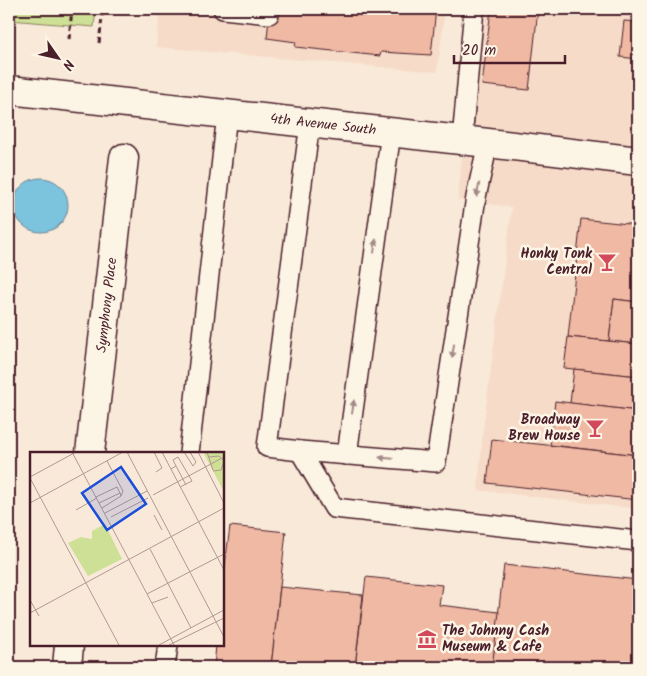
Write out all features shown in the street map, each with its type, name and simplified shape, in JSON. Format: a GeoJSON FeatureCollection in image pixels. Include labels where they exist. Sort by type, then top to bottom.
{"type":"FeatureCollection","features":[{"type":"Feature","properties":{"kind":"street","name":"4th Avenue South"},"geometry":{"type":"LineString","coordinates":[[9,90],[475,141],[638,161]]}},
{"type":"Feature","properties":{"kind":"street","name":"Symphony Place"},"geometry":{"type":"LineString","coordinates":[[90,452],[124,158]]}},
{"type":"Feature","properties":{"kind":"street"},"geometry":{"type":"LineString","coordinates":[[66,667],[69,646]]}},
{"type":"Feature","properties":{"kind":"lane"},"geometry":{"type":"LineString","coordinates":[[223,9],[269,14]]}},
{"type":"Feature","properties":{"kind":"lane"},"geometry":{"type":"LineString","coordinates":[[310,123],[267,447],[436,462],[476,197],[474,9]]}},
{"type":"Feature","properties":{"kind":"lane"},"geometry":{"type":"LineString","coordinates":[[189,452],[227,114]]}},
{"type":"Feature","properties":{"kind":"lane"},"geometry":{"type":"LineString","coordinates":[[347,455],[391,132]]}},
{"type":"Feature","properties":{"kind":"lane"},"geometry":{"type":"LineString","coordinates":[[300,451],[334,508],[638,541]]}},
{"type":"Feature","properties":{"kind":"lane"},"geometry":{"type":"LineString","coordinates":[[165,667],[168,646]]}},
{"type":"Feature","properties":{"kind":"path"},"geometry":{"type":"LineString","coordinates":[[69,39],[72,9]]}},
{"type":"Feature","properties":{"kind":"path"},"geometry":{"type":"LineString","coordinates":[[99,43],[102,9]]}},
{"type":"Feature","properties":{"kind":"shaded area"},"geometry":{"type":"Polygon","coordinates":[[[160,9],[445,9],[437,72],[156,47],[160,9]]]}},
{"type":"Feature","properties":{"kind":"shaded area"},"geometry":{"type":"Polygon","coordinates":[[[476,9],[638,9],[638,509],[478,490],[483,430],[512,207],[458,200],[476,9]]]}},
{"type":"Feature","properties":{"kind":"green space"},"geometry":{"type":"Polygon","coordinates":[[[9,9],[96,9],[94,27],[9,20],[9,9]]]}},
{"type":"Feature","properties":{"kind":"water"},"geometry":{"type":"Polygon","coordinates":[[[41,178],[51,180],[60,186],[66,195],[68,205],[66,215],[60,224],[51,230],[41,232],[31,230],[22,224],[16,215],[14,205],[16,195],[22,186],[31,180],[41,178]]]}},
{"type":"Feature","properties":{"kind":"building"},"geometry":{"type":"Polygon","coordinates":[[[270,9],[436,9],[431,55],[381,52],[380,56],[295,47],[296,42],[267,38],[270,9]]]}},
{"type":"Feature","properties":{"kind":"building"},"geometry":{"type":"Polygon","coordinates":[[[491,9],[538,9],[529,90],[482,85],[491,9]]]}},
{"type":"Feature","properties":{"kind":"building"},"geometry":{"type":"Polygon","coordinates":[[[624,21],[638,22],[638,59],[620,57],[624,21]]]}},
{"type":"Feature","properties":{"kind":"building"},"geometry":{"type":"Polygon","coordinates":[[[638,64],[638,104],[634,103],[638,64]]]}},
{"type":"Feature","properties":{"kind":"building","name":"Honky Tonk Central"},"geometry":{"type":"Polygon","coordinates":[[[581,219],[638,225],[638,302],[614,299],[609,341],[568,337],[581,219]]]}},
{"type":"Feature","properties":{"kind":"building"},"geometry":{"type":"Polygon","coordinates":[[[614,299],[638,302],[638,344],[609,341],[614,299]]]}},
{"type":"Feature","properties":{"kind":"building"},"geometry":{"type":"Polygon","coordinates":[[[568,337],[638,344],[638,376],[564,368],[568,337]]]}},
{"type":"Feature","properties":{"kind":"building"},"geometry":{"type":"Polygon","coordinates":[[[574,369],[638,376],[638,411],[570,403],[574,369]]]}},
{"type":"Feature","properties":{"kind":"building","name":"Broadway Brew House"},"geometry":{"type":"Polygon","coordinates":[[[555,401],[638,411],[638,455],[550,445],[555,401]]]}},
{"type":"Feature","properties":{"kind":"building"},"geometry":{"type":"Polygon","coordinates":[[[492,439],[638,455],[638,500],[487,483],[492,439]]]}},
{"type":"Feature","properties":{"kind":"building"},"geometry":{"type":"Polygon","coordinates":[[[230,526],[286,532],[271,667],[214,667],[216,646],[224,646],[224,573],[230,526]]]}},
{"type":"Feature","properties":{"kind":"building"},"geometry":{"type":"Polygon","coordinates":[[[504,565],[638,580],[638,667],[492,667],[504,565]]]}},
{"type":"Feature","properties":{"kind":"building","name":"The Johnny Cash Museum & Cafe"},"geometry":{"type":"Polygon","coordinates":[[[366,577],[442,585],[439,605],[499,612],[492,667],[355,667],[366,577]]]}},
{"type":"Feature","properties":{"kind":"building"},"geometry":{"type":"Polygon","coordinates":[[[280,587],[363,595],[355,667],[271,667],[280,587]]]}},
{"type":"Feature","properties":{"kind":"place","name":"Honky Tonk Central"},"geometry":{"type":"Point","coordinates":[607,262]}},
{"type":"Feature","properties":{"kind":"place","name":"Broadway Brew House"},"geometry":{"type":"Point","coordinates":[595,428]}},
{"type":"Feature","properties":{"kind":"place","name":"The Johnny Cash Museum & Cafe"},"geometry":{"type":"Point","coordinates":[427,639]}}]}
